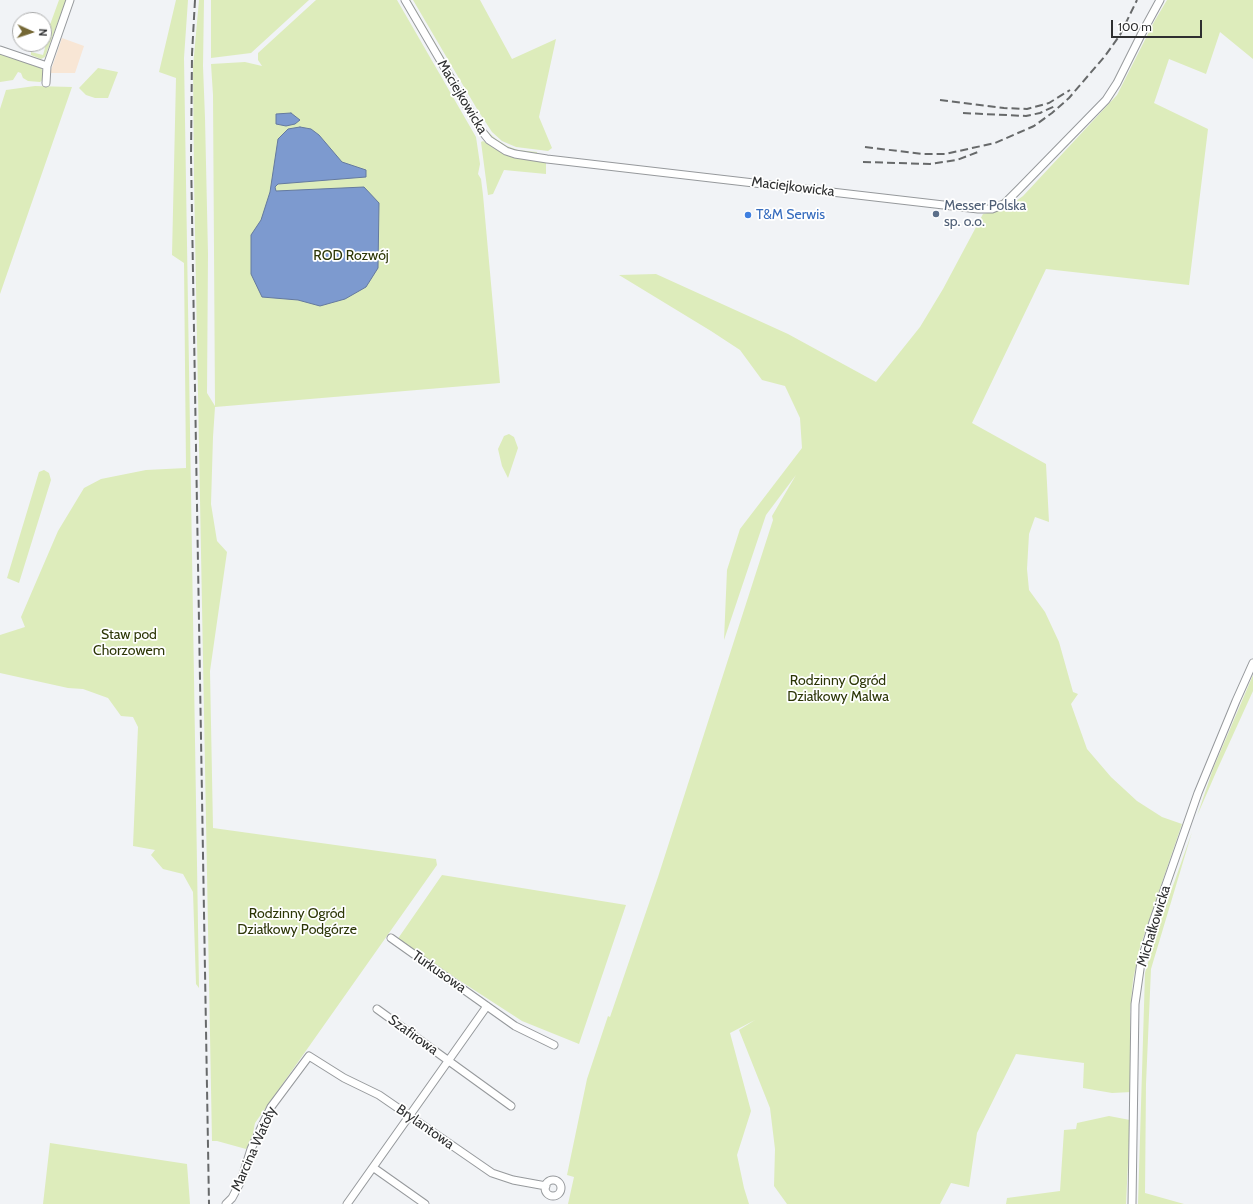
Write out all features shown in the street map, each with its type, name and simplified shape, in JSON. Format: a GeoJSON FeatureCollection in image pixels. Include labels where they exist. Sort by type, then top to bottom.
{"type":"FeatureCollection","features":[{"type":"Feature","properties":{"kind":"street"},"geometry":{"type":"LineString","coordinates":[[46,83],[47,66],[70,0]]}},
{"type":"Feature","properties":{"kind":"street","name":"Maciejkowicka"},"geometry":{"type":"LineString","coordinates":[[405,0],[481,130],[489,140],[506,151],[524,156],[978,209],[992,208],[1004,204],[1106,100],[1117,83],[1160,0]]}},
{"type":"Feature","properties":{"kind":"street"},"geometry":{"type":"LineString","coordinates":[[0,50],[47,66]]}},
{"type":"Feature","properties":{"kind":"street","name":"Michałkowicka"},"geometry":{"type":"LineString","coordinates":[[1132,1204],[1135,1004],[1141,962],[1153,922],[1198,793],[1253,663]]}},
{"type":"Feature","properties":{"kind":"street","name":"Turkusowa"},"geometry":{"type":"LineString","coordinates":[[391,938],[515,1026],[554,1045]]}},
{"type":"Feature","properties":{"kind":"street"},"geometry":{"type":"LineString","coordinates":[[448,1061],[487,1006]]}},
{"type":"Feature","properties":{"kind":"street","name":"Szafirowa"},"geometry":{"type":"LineString","coordinates":[[377,1009],[511,1106]]}},
{"type":"Feature","properties":{"kind":"street","name":"Brylantowa"},"geometry":{"type":"LineString","coordinates":[[309,1056],[344,1078],[370,1089],[492,1173],[513,1180],[546,1186]]}},
{"type":"Feature","properties":{"kind":"street","name":"Marcina Watoły"},"geometry":{"type":"LineString","coordinates":[[226,1204],[232,1198],[241,1180],[251,1149],[271,1107],[309,1056]]}},
{"type":"Feature","properties":{"kind":"street","name":"Szafirowa"},"geometry":{"type":"LineString","coordinates":[[348,1204],[448,1061]]}},
{"type":"Feature","properties":{"kind":"street"},"geometry":{"type":"LineString","coordinates":[[374,1168],[425,1204]]}},
{"type":"Feature","properties":{"kind":"street"},"geometry":{"type":"LineString","coordinates":[[549,1181],[558,1181],[561,1187],[560,1193],[558,1195],[551,1196],[546,1192],[546,1186],[549,1181]]}},
{"type":"Feature","properties":{"kind":"street"},"geometry":{"type":"LineString","coordinates":[[550,1204],[551,1196]]}},
{"type":"Feature","properties":{"kind":"shaded area"},"geometry":{"type":"Polygon","coordinates":[[[62,38],[84,46],[75,73],[50,73],[62,38]]]}},
{"type":"Feature","properties":{"kind":"green space"},"geometry":{"type":"Polygon","coordinates":[[[59,0],[66,0],[52,38],[52,19],[59,0]]]}},
{"type":"Feature","properties":{"kind":"green space","name":"Staw pod Chorzowem"},"geometry":{"type":"Polygon","coordinates":[[[176,0],[188,0],[184,58],[199,988],[196,984],[193,892],[183,874],[163,869],[151,855],[155,850],[133,846],[138,727],[133,717],[121,716],[108,698],[83,689],[68,688],[0,673],[0,635],[25,627],[21,617],[58,531],[84,488],[101,479],[146,470],[186,468],[184,263],[172,255],[176,78],[159,72],[176,0]]]}},
{"type":"Feature","properties":{"kind":"green space","name":"ROD Rozwój"},"geometry":{"type":"Polygon","coordinates":[[[199,0],[204,0],[203,66],[208,254],[207,393],[215,406],[213,95],[211,64],[245,62],[262,66],[258,60],[258,53],[316,0],[397,0],[476,137],[480,164],[478,174],[481,179],[483,195],[500,383],[215,407],[211,504],[217,541],[227,552],[210,671],[213,828],[436,859],[437,865],[255,1123],[252,1139],[246,1149],[212,1141],[194,178],[193,67],[199,0]]]}},
{"type":"Feature","properties":{"kind":"green space"},"geometry":{"type":"Polygon","coordinates":[[[211,0],[309,0],[251,53],[211,58],[211,0]]]}},
{"type":"Feature","properties":{"kind":"green space"},"geometry":{"type":"Polygon","coordinates":[[[409,0],[487,131],[507,146],[518,150],[537,152],[537,154],[510,149],[498,142],[487,132],[409,0]]]}},
{"type":"Feature","properties":{"kind":"green space"},"geometry":{"type":"Polygon","coordinates":[[[413,0],[480,0],[512,59],[556,39],[539,117],[552,148],[548,151],[516,147],[502,141],[492,132],[413,0]]]}},
{"type":"Feature","properties":{"kind":"green space","name":"Rodzinny Ogród Działkowy Malwa"},"geometry":{"type":"Polygon","coordinates":[[[1167,0],[1253,0],[1253,59],[1220,32],[1206,74],[1169,59],[1154,103],[1208,129],[1189,285],[1046,269],[972,423],[1046,464],[1049,522],[1035,517],[1029,534],[1027,569],[1029,590],[1045,612],[1059,642],[1073,692],[1078,694],[1071,704],[1087,749],[1111,777],[1137,801],[1162,817],[1182,824],[1140,947],[1133,980],[1130,1012],[1132,1092],[1112,1093],[1083,1088],[1084,1063],[1016,1054],[977,1133],[969,1187],[951,1183],[940,1204],[787,1204],[774,1186],[775,1149],[770,1108],[739,1030],[755,1020],[730,1033],[751,1111],[737,1155],[749,1204],[568,1204],[574,1177],[567,1175],[587,1079],[658,877],[773,520],[772,516],[796,475],[766,515],[724,640],[727,570],[740,529],[802,448],[800,418],[785,386],[762,380],[740,350],[619,275],[656,274],[788,334],[876,382],[920,327],[943,289],[983,214],[1005,209],[1023,196],[1117,95],[1154,22],[1167,0]]]}},
{"type":"Feature","properties":{"kind":"green space"},"geometry":{"type":"Polygon","coordinates":[[[31,52],[43,55],[44,52],[47,52],[45,57],[41,59],[31,55],[31,52]]]}},
{"type":"Feature","properties":{"kind":"green space"},"geometry":{"type":"Polygon","coordinates":[[[0,53],[40,67],[44,72],[44,79],[40,82],[28,81],[23,78],[21,73],[18,72],[13,80],[0,82],[0,53]]]}},
{"type":"Feature","properties":{"kind":"green space"},"geometry":{"type":"Polygon","coordinates":[[[98,68],[118,72],[108,98],[95,98],[86,95],[79,88],[98,68]]]}},
{"type":"Feature","properties":{"kind":"green space"},"geometry":{"type":"Polygon","coordinates":[[[35,86],[72,87],[0,294],[0,109],[6,90],[35,86]]]}},
{"type":"Feature","properties":{"kind":"green space"},"geometry":{"type":"Polygon","coordinates":[[[483,141],[505,155],[546,162],[546,174],[504,170],[493,194],[488,195],[481,142],[483,141]]]}},
{"type":"Feature","properties":{"kind":"green space"},"geometry":{"type":"Polygon","coordinates":[[[509,434],[514,437],[518,448],[508,478],[502,466],[498,449],[504,436],[509,434]]]}},
{"type":"Feature","properties":{"kind":"green space"},"geometry":{"type":"Polygon","coordinates":[[[44,470],[49,473],[51,480],[19,583],[7,578],[39,472],[44,470]]]}},
{"type":"Feature","properties":{"kind":"green space"},"geometry":{"type":"Polygon","coordinates":[[[1253,675],[1253,691],[1197,816],[1213,769],[1253,675]]]}},
{"type":"Feature","properties":{"kind":"green space"},"geometry":{"type":"Polygon","coordinates":[[[1192,832],[1151,969],[1146,1084],[1145,1193],[1184,1204],[1138,1204],[1145,973],[1157,931],[1192,832]]]}},
{"type":"Feature","properties":{"kind":"green space","name":"Rodzinny Ogród Działkowy Podgórze"},"geometry":{"type":"Polygon","coordinates":[[[442,875],[626,905],[579,1044],[522,1021],[397,940],[442,875]]]}},
{"type":"Feature","properties":{"kind":"green space"},"geometry":{"type":"Polygon","coordinates":[[[1109,1116],[1130,1120],[1126,1204],[1006,1204],[1007,1198],[1060,1191],[1064,1130],[1076,1129],[1077,1123],[1109,1116]]]}},
{"type":"Feature","properties":{"kind":"green space"},"geometry":{"type":"Polygon","coordinates":[[[50,1143],[187,1164],[190,1204],[43,1204],[50,1143]]]}},
{"type":"Feature","properties":{"kind":"water"},"geometry":{"type":"Polygon","coordinates":[[[291,113],[300,120],[295,124],[286,126],[276,124],[276,114],[291,113]]]}},
{"type":"Feature","properties":{"kind":"water"},"geometry":{"type":"Polygon","coordinates":[[[300,127],[311,129],[319,135],[342,162],[366,170],[366,177],[278,184],[275,187],[276,191],[364,187],[379,203],[378,268],[366,287],[345,299],[320,306],[298,300],[262,297],[251,274],[251,235],[261,220],[270,192],[278,139],[288,129],[300,127]]]}},
{"type":"Feature","properties":{"kind":"railway"},"geometry":{"type":"LineString","coordinates":[[195,0],[192,54],[191,156],[209,1204]]}},
{"type":"Feature","properties":{"kind":"railway"},"geometry":{"type":"LineString","coordinates":[[865,147],[923,154],[945,154],[995,143],[1034,126],[1069,98],[1105,56],[1120,35],[1137,0]]}},
{"type":"Feature","properties":{"kind":"railway"},"geometry":{"type":"LineString","coordinates":[[940,100],[1004,108],[1027,109],[1049,103],[1070,90]]}},
{"type":"Feature","properties":{"kind":"railway"},"geometry":{"type":"LineString","coordinates":[[963,113],[1026,116],[1040,113],[1055,106]]}},
{"type":"Feature","properties":{"kind":"railway"},"geometry":{"type":"LineString","coordinates":[[863,162],[930,164],[957,160],[978,152]]}},
{"type":"Feature","properties":{"kind":"place","name":"Messer Polska sp. o.o."},"geometry":{"type":"Point","coordinates":[936,214]}},
{"type":"Feature","properties":{"kind":"place","name":"T&M Serwis"},"geometry":{"type":"Point","coordinates":[748,215]}}]}
